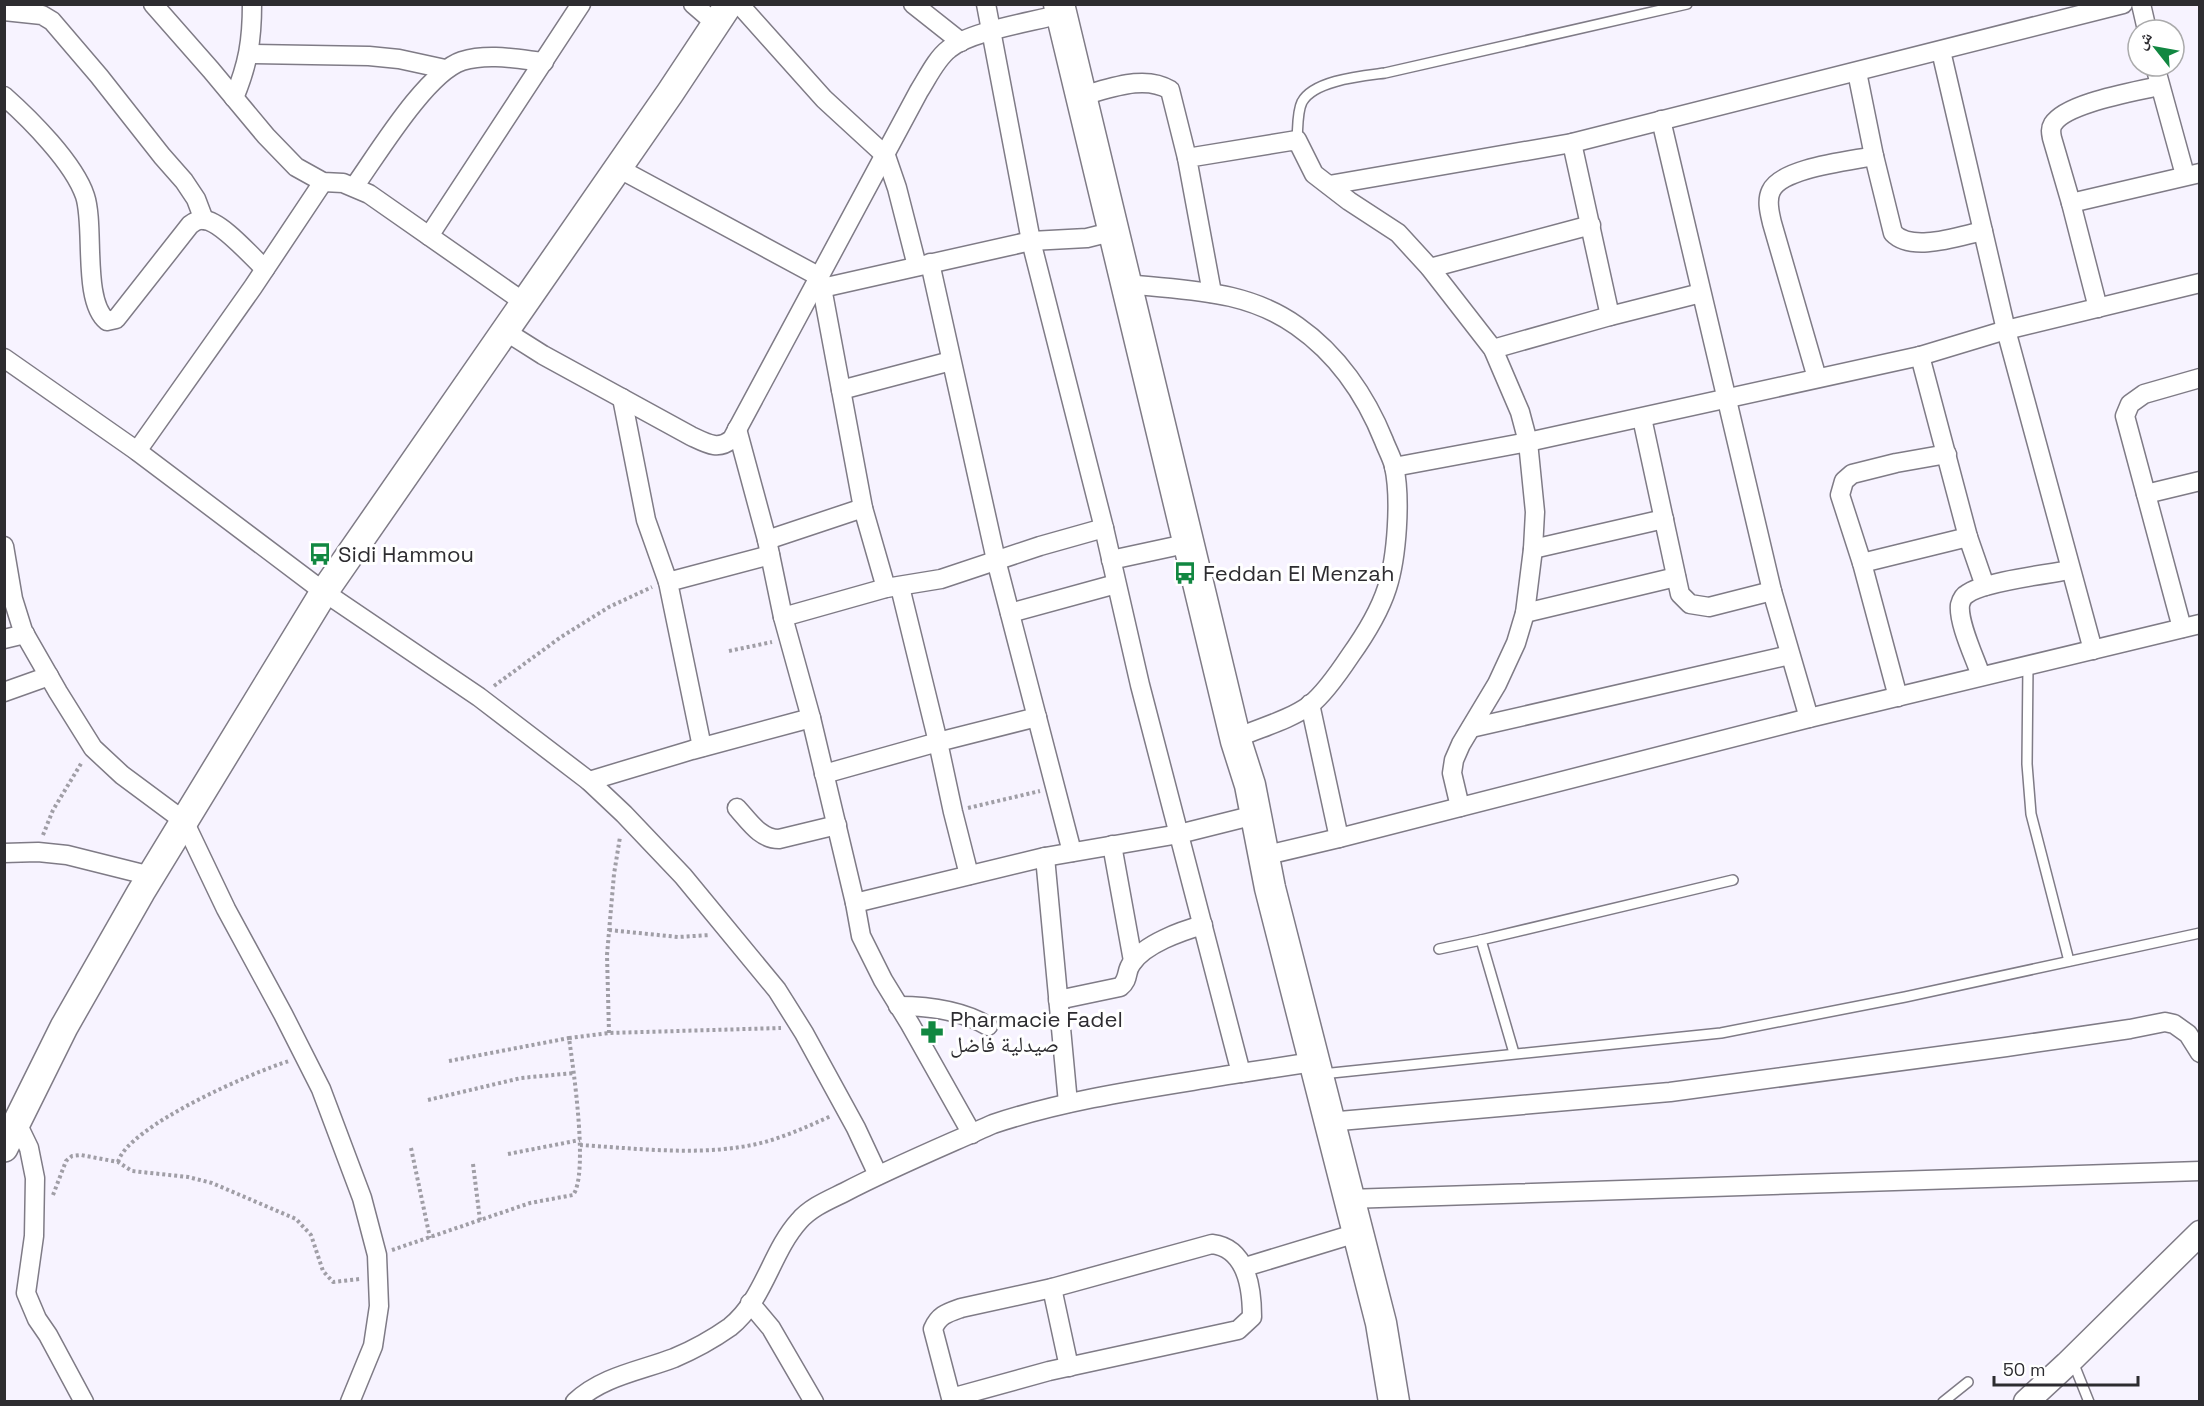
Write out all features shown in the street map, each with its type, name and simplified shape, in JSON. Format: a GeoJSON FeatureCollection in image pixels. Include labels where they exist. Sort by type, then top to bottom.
{"type":"FeatureCollection","features":[{"type":"Feature","properties":{"kind":"main road"},"geometry":{"type":"LineString","coordinates":[[1060,10],[1128,284],[1236,741],[1250,785],[1263,856],[1328,1122],[1381,1323],[1394,1401]]}},
{"type":"Feature","properties":{"kind":"main road"},"geometry":{"type":"LineString","coordinates":[[4,1148],[64,1028],[151,876],[324,592],[670,93],[722,14]]}},
{"type":"Feature","properties":{"kind":"street"},"geometry":{"type":"LineString","coordinates":[[153,4],[285,157],[307,175],[323,182],[343,183],[369,194],[525,303]]}},
{"type":"Feature","properties":{"kind":"street"},"geometry":{"type":"LineString","coordinates":[[234,98],[246,69],[249,54],[252,4]]}},
{"type":"Feature","properties":{"kind":"street"},"geometry":{"type":"LineString","coordinates":[[429,236],[581,4]]}},
{"type":"Feature","properties":{"kind":"street"},"geometry":{"type":"LineString","coordinates":[[693,4],[722,14]]}},
{"type":"Feature","properties":{"kind":"street"},"geometry":{"type":"LineString","coordinates":[[739,4],[824,99],[886,156],[923,265],[951,361],[996,560],[1072,852]]}},
{"type":"Feature","properties":{"kind":"street"},"geometry":{"type":"LineString","coordinates":[[913,4],[961,42]]}},
{"type":"Feature","properties":{"kind":"street"},"geometry":{"type":"LineString","coordinates":[[986,4],[1031,241],[1241,1073]]}},
{"type":"Feature","properties":{"kind":"street"},"geometry":{"type":"LineString","coordinates":[[1329,185],[1572,143],[2123,4]]}},
{"type":"Feature","properties":{"kind":"street"},"geometry":{"type":"LineString","coordinates":[[505,331],[622,399],[712,446],[728,443],[821,282],[919,91],[946,51],[961,42],[1060,10]]}},
{"type":"Feature","properties":{"kind":"street"},"geometry":{"type":"LineString","coordinates":[[4,11],[42,15],[52,21],[184,181],[196,199],[204,220],[222,229],[265,269]]}},
{"type":"Feature","properties":{"kind":"street"},"geometry":{"type":"LineString","coordinates":[[1941,51],[2006,330],[2092,650]]}},
{"type":"Feature","properties":{"kind":"street"},"geometry":{"type":"LineString","coordinates":[[249,54],[369,56],[399,59],[446,69]]}},
{"type":"Feature","properties":{"kind":"street"},"geometry":{"type":"LineString","coordinates":[[354,187],[404,117],[446,69],[460,62],[487,57],[544,62]]}},
{"type":"Feature","properties":{"kind":"street"},"geometry":{"type":"LineString","coordinates":[[1857,72],[1893,233],[1899,239],[1910,242],[1927,242],[1983,231]]}},
{"type":"Feature","properties":{"kind":"street"},"geometry":{"type":"LineString","coordinates":[[2071,203],[2192,174],[2157,78]]}},
{"type":"Feature","properties":{"kind":"street"},"geometry":{"type":"LineString","coordinates":[[1081,96],[1136,83],[1159,84],[1170,90],[1187,158],[1212,293]]}},
{"type":"Feature","properties":{"kind":"street"},"geometry":{"type":"LineString","coordinates":[[2098,308],[2051,129],[2054,123],[2074,107],[2159,86]]}},
{"type":"Feature","properties":{"kind":"street"},"geometry":{"type":"LineString","coordinates":[[4,96],[31,121],[68,166],[85,196],[91,273],[97,308],[107,321],[116,319],[190,225],[204,220]]}},
{"type":"Feature","properties":{"kind":"street"},"geometry":{"type":"LineString","coordinates":[[1662,120],[1772,591],[1809,718]]}},
{"type":"Feature","properties":{"kind":"street"},"geometry":{"type":"LineString","coordinates":[[1187,158],[1297,140],[1314,174],[1349,201],[1398,233],[1430,268],[1493,349],[1520,411],[1528,442],[1535,512],[1525,613],[1516,643],[1497,684],[1454,760],[1452,773],[1460,807]]}},
{"type":"Feature","properties":{"kind":"street"},"geometry":{"type":"LineString","coordinates":[[1572,143],[1610,316]]}},
{"type":"Feature","properties":{"kind":"street"},"geometry":{"type":"LineString","coordinates":[[1817,378],[1772,223],[1769,207],[1771,191],[1784,177],[1800,171],[1874,156]]}},
{"type":"Feature","properties":{"kind":"street"},"geometry":{"type":"LineString","coordinates":[[618,168],[821,282],[923,265],[1031,241],[1087,238],[1114,231]]}},
{"type":"Feature","properties":{"kind":"street"},"geometry":{"type":"LineString","coordinates":[[137,451],[323,182]]}},
{"type":"Feature","properties":{"kind":"street"},"geometry":{"type":"LineString","coordinates":[[1430,268],[1591,225]]}},
{"type":"Feature","properties":{"kind":"street"},"geometry":{"type":"LineString","coordinates":[[821,282],[863,508],[893,588],[938,742],[969,875]]}},
{"type":"Feature","properties":{"kind":"street"},"geometry":{"type":"LineString","coordinates":[[1394,467],[1642,418],[1920,356],[2006,330],[2199,283]]}},
{"type":"Feature","properties":{"kind":"street"},"geometry":{"type":"LineString","coordinates":[[1128,284],[1179,287],[1256,303],[1298,326],[1334,358],[1357,388],[1375,420],[1394,467],[1397,512],[1396,545],[1387,588],[1367,633],[1340,670],[1310,704],[1286,718],[1239,736],[1236,741]]}},
{"type":"Feature","properties":{"kind":"street"},"geometry":{"type":"LineString","coordinates":[[1493,349],[1701,293]]}},
{"type":"Feature","properties":{"kind":"street"},"geometry":{"type":"LineString","coordinates":[[1920,356],[1968,537],[1985,586]]}},
{"type":"Feature","properties":{"kind":"street"},"geometry":{"type":"LineString","coordinates":[[4,358],[137,451],[324,592],[478,697],[589,781],[683,876],[777,990],[844,1107],[878,1175]]}},
{"type":"Feature","properties":{"kind":"street"},"geometry":{"type":"LineString","coordinates":[[841,390],[951,361]]}},
{"type":"Feature","properties":{"kind":"street"},"geometry":{"type":"LineString","coordinates":[[1263,856],[1809,718],[2191,626],[2146,494],[2125,416],[2130,404],[2144,394],[2199,378]]}},
{"type":"Feature","properties":{"kind":"street"},"geometry":{"type":"LineString","coordinates":[[622,399],[646,520],[668,582],[702,747]]}},
{"type":"Feature","properties":{"kind":"street"},"geometry":{"type":"LineString","coordinates":[[1642,418],[1680,594],[1690,604],[1709,607],[1772,591]]}},
{"type":"Feature","properties":{"kind":"street"},"geometry":{"type":"LineString","coordinates":[[737,429],[768,547],[783,617],[811,718],[861,936],[883,980],[972,1134]]}},
{"type":"Feature","properties":{"kind":"street"},"geometry":{"type":"LineString","coordinates":[[1898,697],[1862,563],[1840,495],[1844,481],[1852,474],[1947,454]]}},
{"type":"Feature","properties":{"kind":"street"},"geometry":{"type":"LineString","coordinates":[[2146,494],[2199,481]]}},
{"type":"Feature","properties":{"kind":"street"},"geometry":{"type":"LineString","coordinates":[[668,582],[768,547],[863,508]]}},
{"type":"Feature","properties":{"kind":"street"},"geometry":{"type":"LineString","coordinates":[[1533,549],[1664,519]]}},
{"type":"Feature","properties":{"kind":"street"},"geometry":{"type":"LineString","coordinates":[[783,617],[893,588],[941,579],[1104,528]]}},
{"type":"Feature","properties":{"kind":"street"},"geometry":{"type":"LineString","coordinates":[[1862,563],[1968,537]]}},
{"type":"Feature","properties":{"kind":"street"},"geometry":{"type":"LineString","coordinates":[[1111,560],[1190,543]]}},
{"type":"Feature","properties":{"kind":"street"},"geometry":{"type":"LineString","coordinates":[[4,546],[13,599],[25,634],[49,676],[93,748],[122,775],[184,821],[226,909],[321,1089],[362,1198],[377,1255],[379,1276],[379,1306],[373,1347],[350,1401]]}},
{"type":"Feature","properties":{"kind":"street"},"geometry":{"type":"LineString","coordinates":[[1981,676],[1962,621],[1960,607],[1967,593],[1985,586],[2070,570]]}},
{"type":"Feature","properties":{"kind":"street"},"geometry":{"type":"LineString","coordinates":[[1525,613],[1676,577]]}},
{"type":"Feature","properties":{"kind":"street"},"geometry":{"type":"LineString","coordinates":[[1010,613],[1116,584]]}},
{"type":"Feature","properties":{"kind":"street"},"geometry":{"type":"LineString","coordinates":[[4,639],[25,634]]}},
{"type":"Feature","properties":{"kind":"street"},"geometry":{"type":"LineString","coordinates":[[1471,728],[1790,655]]}},
{"type":"Feature","properties":{"kind":"street"},"geometry":{"type":"LineString","coordinates":[[4,692],[49,676]]}},
{"type":"Feature","properties":{"kind":"street"},"geometry":{"type":"LineString","coordinates":[[1310,704],[1339,838]]}},
{"type":"Feature","properties":{"kind":"street"},"geometry":{"type":"LineString","coordinates":[[824,774],[1037,717]]}},
{"type":"Feature","properties":{"kind":"street"},"geometry":{"type":"LineString","coordinates":[[589,781],[702,747],[811,718]]}},
{"type":"Feature","properties":{"kind":"street"},"geometry":{"type":"LineString","coordinates":[[737,808],[762,835],[772,839],[837,825]]}},
{"type":"Feature","properties":{"kind":"street"},"geometry":{"type":"LineString","coordinates":[[855,903],[1045,857],[1179,834],[1255,815]]}},
{"type":"Feature","properties":{"kind":"street"},"geometry":{"type":"LineString","coordinates":[[1112,845],[1133,961]]}},
{"type":"Feature","properties":{"kind":"street"},"geometry":{"type":"LineString","coordinates":[[4,853],[38,852],[67,855],[151,876]]}},
{"type":"Feature","properties":{"kind":"street"},"geometry":{"type":"LineString","coordinates":[[1045,857],[1068,1103]]}},
{"type":"Feature","properties":{"kind":"street"},"geometry":{"type":"LineString","coordinates":[[1058,1000],[1120,987],[1126,980],[1130,964],[1144,951],[1188,929],[1203,925]]}},
{"type":"Feature","properties":{"kind":"street"},"geometry":{"type":"LineString","coordinates":[[898,1006],[922,1006],[961,1014],[988,1026]]}},
{"type":"Feature","properties":{"kind":"street"},"geometry":{"type":"LineString","coordinates":[[1328,1122],[1670,1092],[2006,1047],[2165,1022],[2174,1024],[2188,1034],[2199,1053]]}},
{"type":"Feature","properties":{"kind":"street"},"geometry":{"type":"LineString","coordinates":[[575,1401],[585,1392],[611,1378],[674,1358],[700,1346],[730,1326],[750,1303],[792,1228],[801,1218],[817,1206],[878,1175],[1014,1118],[1068,1103],[1241,1073],[1315,1068]]}},
{"type":"Feature","properties":{"kind":"street"},"geometry":{"type":"LineString","coordinates":[[16,1121],[29,1148],[35,1178],[34,1236],[26,1293],[33,1311],[84,1401]]}},
{"type":"Feature","properties":{"kind":"street"},"geometry":{"type":"LineString","coordinates":[[1348,1199],[2199,1172]]}},
{"type":"Feature","properties":{"kind":"street"},"geometry":{"type":"LineString","coordinates":[[1245,1267],[1356,1233]]}},
{"type":"Feature","properties":{"kind":"street"},"geometry":{"type":"LineString","coordinates":[[2026,1401],[2072,1359],[2199,1233]]}},
{"type":"Feature","properties":{"kind":"street"},"geometry":{"type":"LineString","coordinates":[[1212,1244],[1222,1245],[1229,1249],[1245,1267],[1252,1300],[1252,1317],[1238,1330],[1069,1367],[952,1400],[933,1329],[937,1319],[961,1308],[1052,1288],[1212,1244]]}},
{"type":"Feature","properties":{"kind":"street"},"geometry":{"type":"LineString","coordinates":[[1052,1288],[1069,1367]]}},
{"type":"Feature","properties":{"kind":"street"},"geometry":{"type":"LineString","coordinates":[[750,1303],[771,1328],[814,1401]]}},
{"type":"Feature","properties":{"kind":"lane"},"geometry":{"type":"LineString","coordinates":[[1297,140],[1302,101],[1318,88],[1344,79],[1385,73],[1687,4]]}},
{"type":"Feature","properties":{"kind":"lane"},"geometry":{"type":"LineString","coordinates":[[2028,665],[2027,764],[2031,814],[2069,961]]}},
{"type":"Feature","properties":{"kind":"lane"},"geometry":{"type":"LineString","coordinates":[[1439,949],[1733,880]]}},
{"type":"Feature","properties":{"kind":"lane"},"geometry":{"type":"LineString","coordinates":[[1315,1068],[1514,1053],[1721,1033],[1905,997],[2199,933]]}},
{"type":"Feature","properties":{"kind":"lane"},"geometry":{"type":"LineString","coordinates":[[1481,940],[1514,1053]]}},
{"type":"Feature","properties":{"kind":"lane"},"geometry":{"type":"LineString","coordinates":[[2072,1359],[2089,1401]]}},
{"type":"Feature","properties":{"kind":"lane"},"geometry":{"type":"LineString","coordinates":[[1943,1401],[1968,1382]]}},
{"type":"Feature","properties":{"kind":"path"},"geometry":{"type":"LineString","coordinates":[[478,697],[561,637],[609,607],[668,582]]}},
{"type":"Feature","properties":{"kind":"path"},"geometry":{"type":"LineString","coordinates":[[729,651],[789,638]]}},
{"type":"Feature","properties":{"kind":"path"},"geometry":{"type":"LineString","coordinates":[[38,852],[53,810],[93,748]]}},
{"type":"Feature","properties":{"kind":"path"},"geometry":{"type":"LineString","coordinates":[[953,812],[1055,788]]}},
{"type":"Feature","properties":{"kind":"path"},"geometry":{"type":"LineString","coordinates":[[609,1033],[607,955],[614,874],[624,814]]}},
{"type":"Feature","properties":{"kind":"path"},"geometry":{"type":"LineString","coordinates":[[609,930],[678,937],[731,934]]}},
{"type":"Feature","properties":{"kind":"path"},"geometry":{"type":"LineString","coordinates":[[449,1061],[568,1038],[609,1033],[800,1027]]}},
{"type":"Feature","properties":{"kind":"path"},"geometry":{"type":"LineString","coordinates":[[377,1255],[530,1203],[573,1195],[578,1186],[580,1142],[574,1073],[568,1038]]}},
{"type":"Feature","properties":{"kind":"path"},"geometry":{"type":"LineString","coordinates":[[118,1162],[120,1154],[129,1145],[176,1110],[285,1062],[304,1056]]}},
{"type":"Feature","properties":{"kind":"path"},"geometry":{"type":"LineString","coordinates":[[428,1100],[521,1078],[574,1073]]}},
{"type":"Feature","properties":{"kind":"path"},"geometry":{"type":"LineString","coordinates":[[508,1154],[580,1142],[691,1149],[740,1148],[783,1136],[834,1114],[844,1107]]}},
{"type":"Feature","properties":{"kind":"path"},"geometry":{"type":"LineString","coordinates":[[411,1148],[430,1238]]}},
{"type":"Feature","properties":{"kind":"path"},"geometry":{"type":"LineString","coordinates":[[51,1203],[66,1161],[72,1156],[81,1155],[118,1162],[132,1171],[188,1177],[212,1183],[287,1213],[296,1219],[311,1235],[323,1271],[333,1282],[340,1283],[379,1276]]}},
{"type":"Feature","properties":{"kind":"path"},"geometry":{"type":"LineString","coordinates":[[473,1164],[480,1220]]}},
{"type":"Feature","properties":{"kind":"place","name":"Sidi Hammou"},"geometry":{"type":"Point","coordinates":[320,554]}},
{"type":"Feature","properties":{"kind":"place","name":"Feddan El Menzah"},"geometry":{"type":"Point","coordinates":[1185,573]}},
{"type":"Feature","properties":{"kind":"place","name":"Pharmacie Fadel صيدلية فاضل"},"geometry":{"type":"Point","coordinates":[932,1032]}}]}
